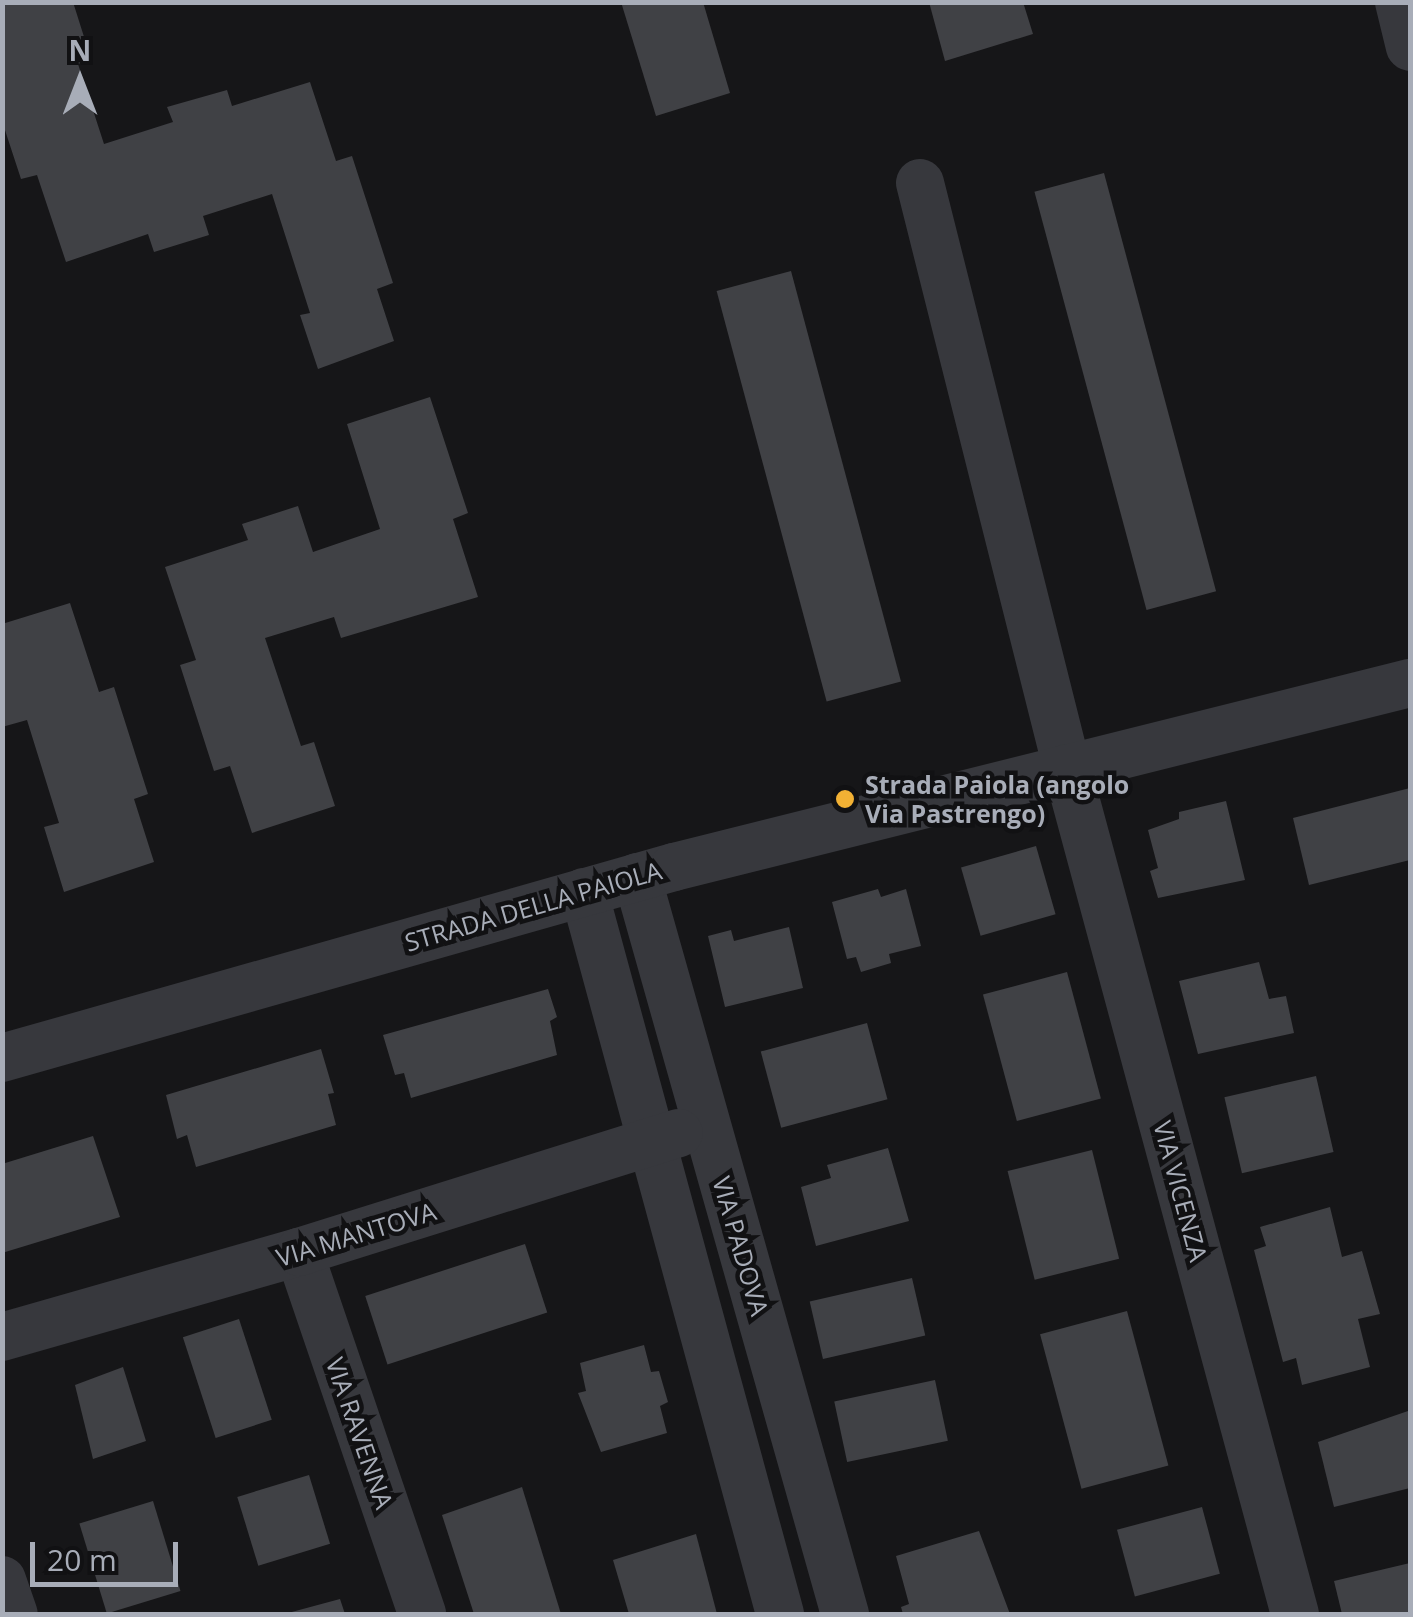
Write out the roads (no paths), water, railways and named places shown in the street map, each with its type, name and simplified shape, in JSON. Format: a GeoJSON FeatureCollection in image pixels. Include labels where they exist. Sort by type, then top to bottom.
{"type":"FeatureCollection","features":[{"type":"Feature","properties":{"kind":"street"},"geometry":{"type":"LineString","coordinates":[[1399,2],[1410,47]]}},
{"type":"Feature","properties":{"kind":"street"},"geometry":{"type":"LineString","coordinates":[[920,183],[1067,768]]}},
{"type":"Feature","properties":{"kind":"street","name":"STRADA DELLA PAIOLA"},"geometry":{"type":"LineString","coordinates":[[2,1058],[637,877],[1410,683]]}},
{"type":"Feature","properties":{"kind":"street","name":"VIA VICENZA"},"geometry":{"type":"LineString","coordinates":[[1067,768],[1295,1614]]}},
{"type":"Feature","properties":{"kind":"street","name":"VIA PADOVA"},"geometry":{"type":"LineString","coordinates":[[637,877],[845,1614]]}},
{"type":"Feature","properties":{"kind":"street"},"geometry":{"type":"LineString","coordinates":[[584,892],[780,1614]]}},
{"type":"Feature","properties":{"kind":"street","name":"VIA MANTOVA"},"geometry":{"type":"LineString","coordinates":[[2,1337],[299,1252],[707,1125]]}},
{"type":"Feature","properties":{"kind":"street","name":"VIA RAVENNA"},"geometry":{"type":"LineString","coordinates":[[299,1252],[422,1614]]}},
{"type":"Feature","properties":{"kind":"street"},"geometry":{"type":"LineString","coordinates":[[2,1580],[14,1614]]}},
{"type":"Feature","properties":{"kind":"place","name":"Strada Paiola (angolo Via Pastrengo)"},"geometry":{"type":"Point","coordinates":[845,799]}}]}
